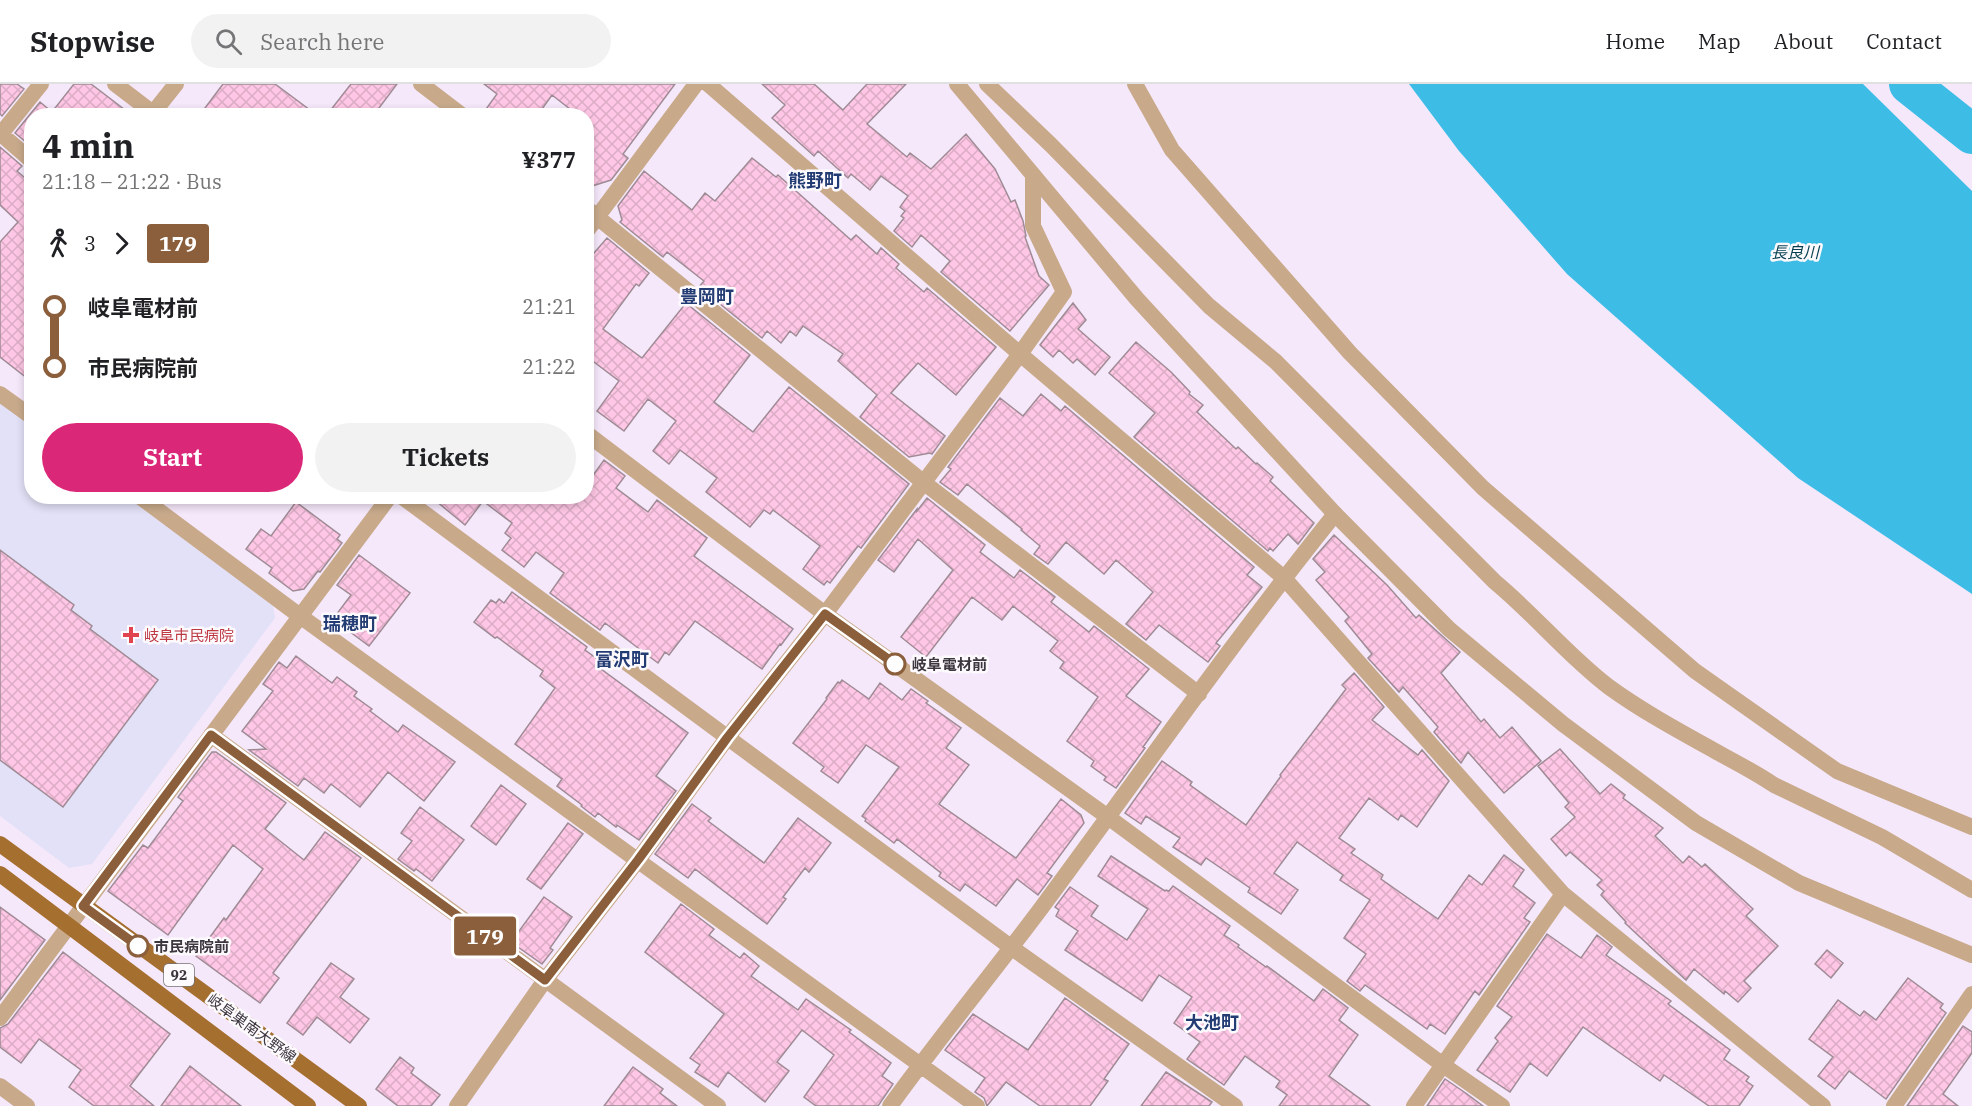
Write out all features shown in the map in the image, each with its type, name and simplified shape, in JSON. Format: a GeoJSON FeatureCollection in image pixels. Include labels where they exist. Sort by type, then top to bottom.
{"type":"FeatureCollection","features":[{"type":"Feature","properties":{"kind":"main road","name":"岐阜巣南大野線"},"geometry":{"type":"LineString","coordinates":[[0,844],[359,1106]]}},
{"type":"Feature","properties":{"kind":"main road","name":"岐阜巣南大野線"},"geometry":{"type":"LineString","coordinates":[[0,874],[308,1106]]}},
{"type":"Feature","properties":{"kind":"street"},"geometry":{"type":"LineString","coordinates":[[24,154],[1,135],[41,84]]}},
{"type":"Feature","properties":{"kind":"street"},"geometry":{"type":"LineString","coordinates":[[115,84],[147,108]]}},
{"type":"Feature","properties":{"kind":"street"},"geometry":{"type":"LineString","coordinates":[[159,108],[176,84]]}},
{"type":"Feature","properties":{"kind":"street"},"geometry":{"type":"LineString","coordinates":[[421,84],[453,108]]}},
{"type":"Feature","properties":{"kind":"street"},"geometry":{"type":"LineString","coordinates":[[594,210],[696,84]]}},
{"type":"Feature","properties":{"kind":"street"},"geometry":{"type":"LineString","coordinates":[[708,84],[1020,354],[1284,578],[1563,894],[1822,1106]]}},
{"type":"Feature","properties":{"kind":"street"},"geometry":{"type":"LineString","coordinates":[[957,84],[1137,299],[1335,514],[1449,629],[1563,724],[1696,823],[1798,883],[1972,955]]}},
{"type":"Feature","properties":{"kind":"street"},"geometry":{"type":"LineString","coordinates":[[987,84],[1209,306],[1275,361],[1495,582],[1555,640],[1609,687],[1774,785],[1881,837],[1972,890]]}},
{"type":"Feature","properties":{"kind":"street"},"geometry":{"type":"LineString","coordinates":[[1135,84],[1173,150],[1350,353],[1484,488],[1695,671],[1837,771],[1972,827]]}},
{"type":"Feature","properties":{"kind":"street"},"geometry":{"type":"LineString","coordinates":[[457,1106],[545,980],[638,860],[727,738],[825,614],[1064,292],[1033,226],[1033,175]]}},
{"type":"Feature","properties":{"kind":"street"},"geometry":{"type":"LineString","coordinates":[[594,214],[923,482],[1199,694]]}},
{"type":"Feature","properties":{"kind":"street"},"geometry":{"type":"LineString","coordinates":[[0,394],[24,411]]}},
{"type":"Feature","properties":{"kind":"street"},"geometry":{"type":"LineString","coordinates":[[594,439],[825,614],[1108,817],[1443,1065],[1502,1106]]}},
{"type":"Feature","properties":{"kind":"street"},"geometry":{"type":"LineString","coordinates":[[150,504],[300,616],[977,1106]]}},
{"type":"Feature","properties":{"kind":"street"},"geometry":{"type":"LineString","coordinates":[[0,1018],[384,504]]}},
{"type":"Feature","properties":{"kind":"street"},"geometry":{"type":"LineString","coordinates":[[412,504],[1012,948],[1235,1106]]}},
{"type":"Feature","properties":{"kind":"street"},"geometry":{"type":"LineString","coordinates":[[890,1106],[920,1064],[1012,948],[1284,578],[1335,514]]}},
{"type":"Feature","properties":{"kind":"street"},"geometry":{"type":"LineString","coordinates":[[211,735],[718,1106]]}},
{"type":"Feature","properties":{"kind":"street"},"geometry":{"type":"LineString","coordinates":[[1414,1106],[1563,894]]}},
{"type":"Feature","properties":{"kind":"street"},"geometry":{"type":"LineString","coordinates":[[1894,1106],[1972,994]]}},
{"type":"Feature","properties":{"kind":"street"},"geometry":{"type":"LineString","coordinates":[[0,1086],[27,1106]]}},
{"type":"Feature","properties":{"kind":"shaded area","name":"岐阜市民病院"},"geometry":{"type":"Polygon","coordinates":[[[0,402],[24,421],[24,504],[136,504],[273,606],[275,618],[92,864],[69,868],[0,816],[0,402]]]}},
{"type":"Feature","properties":{"kind":"water","name":"長良川"},"geometry":{"type":"Polygon","coordinates":[[[1409,84],[1863,84],[1972,191],[1972,594],[1798,478],[1567,274],[1459,151],[1409,84]]]}},
{"type":"Feature","properties":{"kind":"building"},"geometry":{"type":"Polygon","coordinates":[[[0,84],[17,84],[24,89],[2,116],[0,114],[0,84]]]}},
{"type":"Feature","properties":{"kind":"building"},"geometry":{"type":"Polygon","coordinates":[[[74,84],[91,84],[122,108],[55,108],[74,84]]]}},
{"type":"Feature","properties":{"kind":"building"},"geometry":{"type":"Polygon","coordinates":[[[223,84],[275,84],[307,108],[205,108],[223,84]]]}},
{"type":"Feature","properties":{"kind":"building"},"geometry":{"type":"Polygon","coordinates":[[[351,84],[397,84],[379,108],[332,108],[351,84]]]}},
{"type":"Feature","properties":{"kind":"building"},"geometry":{"type":"Polygon","coordinates":[[[484,84],[675,84],[623,154],[628,158],[611,180],[594,185],[594,108],[569,108],[552,95],[543,108],[487,108],[497,94],[484,84]]]}},
{"type":"Feature","properties":{"kind":"building"},"geometry":{"type":"Polygon","coordinates":[[[762,84],[814,84],[843,110],[867,84],[906,84],[867,124],[907,157],[910,153],[931,169],[966,134],[995,169],[1011,202],[1015,200],[1039,276],[1049,285],[1010,331],[941,272],[950,261],[921,235],[912,247],[894,231],[904,218],[901,216],[905,211],[900,207],[908,196],[881,176],[870,190],[851,174],[848,178],[818,151],[814,156],[772,118],[785,105],[762,84]]]}},
{"type":"Feature","properties":{"kind":"building"},"geometry":{"type":"Polygon","coordinates":[[[40,102],[47,108],[35,108],[40,102]]]}},
{"type":"Feature","properties":{"kind":"building"},"geometry":{"type":"Polygon","coordinates":[[[24,122],[24,140],[15,133],[24,122]]]}},
{"type":"Feature","properties":{"kind":"building"},"geometry":{"type":"Polygon","coordinates":[[[0,147],[22,166],[17,171],[24,177],[24,376],[0,357],[0,242],[18,222],[0,205],[0,147]]]}},
{"type":"Feature","properties":{"kind":"building"},"geometry":{"type":"Polygon","coordinates":[[[752,158],[776,177],[778,175],[851,240],[856,235],[877,254],[881,248],[899,264],[896,268],[924,292],[927,288],[996,347],[956,395],[918,363],[891,393],[945,436],[932,454],[909,457],[860,417],[877,395],[838,361],[843,354],[803,326],[796,336],[790,331],[781,343],[767,331],[762,338],[699,287],[704,281],[667,252],[663,257],[620,222],[622,220],[618,206],[644,171],[692,210],[705,193],[715,201],[752,158]]]}},
{"type":"Feature","properties":{"kind":"building"},"geometry":{"type":"Polygon","coordinates":[[[607,238],[649,273],[639,286],[636,284],[603,329],[642,358],[686,303],[750,355],[714,402],[753,432],[789,387],[909,484],[861,548],[858,546],[830,583],[827,581],[824,585],[803,569],[820,546],[773,510],[770,514],[764,510],[750,527],[706,492],[717,478],[680,450],[669,464],[653,451],[676,421],[648,399],[624,431],[597,411],[619,381],[594,362],[594,253],[607,238]]]}},
{"type":"Feature","properties":{"kind":"building"},"geometry":{"type":"Polygon","coordinates":[[[1073,303],[1086,320],[1078,329],[1110,357],[1095,375],[1077,359],[1073,363],[1059,350],[1053,357],[1040,345],[1073,303]]]}},
{"type":"Feature","properties":{"kind":"building"},"geometry":{"type":"Polygon","coordinates":[[[1136,342],[1171,372],[1190,392],[1189,394],[1203,405],[1197,412],[1236,449],[1238,447],[1273,477],[1270,481],[1314,523],[1298,544],[1288,534],[1273,551],[1270,548],[1268,551],[1134,437],[1155,413],[1109,373],[1136,342]]]}},
{"type":"Feature","properties":{"kind":"building"},"geometry":{"type":"Polygon","coordinates":[[[1041,394],[1061,411],[1065,406],[1254,567],[1247,575],[1262,587],[1216,643],[1220,646],[1208,662],[1159,625],[1146,640],[1126,624],[1153,592],[1116,560],[1104,574],[1066,542],[1048,564],[1034,554],[1040,546],[967,484],[958,495],[940,482],[951,469],[948,467],[1000,398],[1023,416],[1041,394]]]}},
{"type":"Feature","properties":{"kind":"building"},"geometry":{"type":"Polygon","coordinates":[[[604,460],[625,476],[616,488],[648,512],[657,500],[707,538],[694,556],[793,629],[762,669],[695,621],[669,655],[665,652],[658,663],[605,623],[600,630],[550,593],[564,573],[536,552],[524,567],[502,550],[511,538],[505,533],[512,523],[487,504],[594,504],[594,474],[604,460]]]}},
{"type":"Feature","properties":{"kind":"building"},"geometry":{"type":"Polygon","coordinates":[[[927,498],[985,545],[980,552],[1014,578],[1020,570],[1055,597],[1051,602],[1089,632],[1094,626],[1149,669],[1126,696],[1161,722],[1116,788],[1104,780],[1106,777],[1091,766],[1094,761],[1067,741],[1098,697],[1060,668],[1064,662],[1050,651],[1058,641],[1013,606],[1002,620],[972,597],[926,657],[901,637],[953,570],[918,539],[894,572],[878,560],[927,498]]]}},
{"type":"Feature","properties":{"kind":"building"},"geometry":{"type":"Polygon","coordinates":[[[295,504],[299,504],[340,535],[337,539],[342,543],[304,589],[293,591],[269,573],[272,568],[246,549],[261,529],[271,536],[295,504]]]}},
{"type":"Feature","properties":{"kind":"building"},"geometry":{"type":"Polygon","coordinates":[[[440,504],[481,504],[465,525],[440,504]]]}},
{"type":"Feature","properties":{"kind":"building"},"geometry":{"type":"Polygon","coordinates":[[[1334,535],[1387,585],[1416,618],[1419,615],[1460,652],[1441,673],[1481,722],[1484,719],[1500,738],[1512,727],[1541,761],[1504,793],[1468,752],[1461,763],[1434,732],[1438,727],[1403,687],[1399,692],[1368,658],[1372,654],[1345,621],[1349,617],[1316,580],[1325,572],[1313,559],[1334,535]]]}},
{"type":"Feature","properties":{"kind":"building"},"geometry":{"type":"Polygon","coordinates":[[[0,550],[74,605],[71,610],[92,626],[90,629],[158,680],[63,807],[0,760],[0,550]]]}},
{"type":"Feature","properties":{"kind":"building"},"geometry":{"type":"Polygon","coordinates":[[[359,555],[410,593],[369,646],[333,619],[351,595],[337,585],[359,555]]]}},
{"type":"Feature","properties":{"kind":"building"},"geometry":{"type":"Polygon","coordinates":[[[512,592],[587,647],[585,650],[600,661],[597,666],[688,733],[656,776],[676,791],[639,840],[598,813],[595,817],[557,786],[562,779],[515,744],[555,688],[540,676],[543,671],[474,622],[491,600],[496,603],[499,599],[504,603],[512,592]]]}},
{"type":"Feature","properties":{"kind":"building"},"geometry":{"type":"Polygon","coordinates":[[[296,656],[332,683],[337,677],[357,692],[354,696],[372,709],[370,711],[398,732],[403,725],[455,762],[424,801],[388,772],[360,807],[331,784],[324,793],[304,778],[298,786],[249,750],[266,749],[242,731],[273,691],[263,684],[279,662],[287,668],[296,656]]]}},
{"type":"Feature","properties":{"kind":"building"},"geometry":{"type":"Polygon","coordinates":[[[1354,673],[1384,707],[1372,720],[1418,755],[1422,750],[1449,781],[1417,827],[1401,815],[1398,820],[1369,798],[1339,838],[1355,849],[1351,853],[1383,875],[1381,879],[1438,919],[1469,875],[1482,885],[1504,855],[1524,870],[1513,886],[1535,903],[1524,918],[1530,922],[1479,995],[1475,991],[1445,1034],[1430,1024],[1427,1029],[1365,985],[1360,991],[1347,981],[1366,954],[1344,938],[1370,900],[1340,880],[1343,875],[1297,842],[1274,873],[1298,890],[1281,914],[1248,892],[1250,888],[1206,858],[1201,865],[1173,847],[1180,838],[1146,816],[1141,824],[1125,813],[1162,761],[1192,782],[1190,785],[1246,825],[1280,775],[1346,689],[1342,685],[1354,673]]]}},
{"type":"Feature","properties":{"kind":"building"},"geometry":{"type":"Polygon","coordinates":[[[842,680],[869,699],[880,683],[902,700],[911,689],[928,701],[926,703],[961,728],[946,748],[969,765],[939,804],[1016,858],[1061,799],[1081,815],[1084,823],[1047,873],[1052,876],[1038,895],[1017,879],[996,906],[965,884],[960,891],[897,839],[894,843],[865,821],[866,819],[862,816],[899,767],[866,745],[838,783],[821,771],[824,767],[793,743],[838,682],[842,680]]]}},
{"type":"Feature","properties":{"kind":"building"},"geometry":{"type":"Polygon","coordinates":[[[1560,749],[1600,794],[1611,784],[1625,795],[1623,798],[1663,828],[1655,836],[1683,863],[1689,856],[1702,867],[1705,864],[1753,909],[1746,916],[1778,946],[1744,981],[1751,988],[1738,1002],[1725,991],[1724,994],[1694,969],[1686,980],[1625,923],[1601,895],[1604,891],[1597,885],[1602,880],[1570,852],[1566,856],[1551,839],[1575,817],[1565,807],[1569,803],[1538,766],[1560,749]]]}},
{"type":"Feature","properties":{"kind":"building"},"geometry":{"type":"Polygon","coordinates":[[[212,752],[216,752],[286,803],[265,829],[304,860],[325,832],[361,858],[273,973],[279,978],[260,1003],[196,956],[224,918],[226,920],[263,869],[233,845],[168,935],[108,891],[143,845],[148,848],[183,801],[178,797],[212,752]]]}},
{"type":"Feature","properties":{"kind":"building"},"geometry":{"type":"Polygon","coordinates":[[[501,785],[526,804],[496,845],[471,826],[501,785]]]}},
{"type":"Feature","properties":{"kind":"building"},"geometry":{"type":"Polygon","coordinates":[[[692,804],[711,818],[708,821],[764,863],[798,818],[831,843],[809,872],[805,868],[783,897],[786,899],[767,924],[695,869],[688,878],[655,854],[692,804]]]}},
{"type":"Feature","properties":{"kind":"building"},"geometry":{"type":"Polygon","coordinates":[[[420,807],[464,840],[432,881],[398,859],[412,841],[401,833],[420,807]]]}},
{"type":"Feature","properties":{"kind":"building"},"geometry":{"type":"Polygon","coordinates":[[[568,823],[583,834],[541,889],[527,879],[568,823]]]}},
{"type":"Feature","properties":{"kind":"building"},"geometry":{"type":"Polygon","coordinates":[[[1111,856],[1165,891],[1169,891],[1173,886],[1230,926],[1224,935],[1314,1001],[1323,989],[1348,1008],[1339,1020],[1358,1035],[1329,1076],[1370,1106],[1279,1106],[1287,1095],[1276,1087],[1280,1081],[1245,1056],[1224,1085],[1187,1059],[1200,1042],[1174,1023],[1192,997],[1159,975],[1142,1001],[1065,950],[1078,931],[1056,916],[1059,910],[1055,907],[1070,887],[1098,906],[1091,916],[1127,940],[1148,909],[1098,876],[1111,856]]]}},
{"type":"Feature","properties":{"kind":"building"},"geometry":{"type":"Polygon","coordinates":[[[544,897],[572,917],[550,948],[553,950],[542,964],[511,942],[544,897]]]}},
{"type":"Feature","properties":{"kind":"building"},"geometry":{"type":"Polygon","coordinates":[[[681,904],[714,929],[709,935],[740,958],[744,953],[759,966],[751,976],[798,1010],[806,999],[851,1030],[849,1032],[891,1063],[882,1076],[893,1084],[878,1106],[816,1106],[804,1097],[834,1055],[802,1030],[777,1062],[789,1071],[765,1102],[728,1072],[718,1087],[695,1072],[700,1065],[690,1058],[724,1014],[645,952],[681,904]]]}},
{"type":"Feature","properties":{"kind":"building"},"geometry":{"type":"Polygon","coordinates":[[[0,907],[45,940],[0,1000],[0,907]]]}},
{"type":"Feature","properties":{"kind":"building"},"geometry":{"type":"Polygon","coordinates":[[[1547,934],[1581,958],[1597,935],[1612,947],[1606,955],[1671,1001],[1668,1004],[1730,1050],[1724,1059],[1749,1077],[1746,1081],[1753,1086],[1739,1106],[1709,1106],[1664,1075],[1660,1081],[1583,1027],[1547,1076],[1530,1063],[1510,1092],[1477,1070],[1498,1041],[1495,1038],[1512,1017],[1497,1006],[1547,934]]]}},
{"type":"Feature","properties":{"kind":"building"},"geometry":{"type":"Polygon","coordinates":[[[1827,950],[1843,963],[1831,978],[1815,964],[1827,950]]]}},
{"type":"Feature","properties":{"kind":"building"},"geometry":{"type":"Polygon","coordinates":[[[63,952],[170,1034],[130,1086],[154,1106],[94,1106],[69,1087],[81,1070],[39,1039],[21,1063],[0,1047],[0,1028],[8,1024],[63,952]]]}},
{"type":"Feature","properties":{"kind":"building"},"geometry":{"type":"Polygon","coordinates":[[[331,963],[354,979],[340,997],[369,1019],[350,1043],[317,1017],[303,1035],[287,1023],[331,963]]]}},
{"type":"Feature","properties":{"kind":"building"},"geometry":{"type":"Polygon","coordinates":[[[1908,978],[1943,1004],[1940,1008],[1946,1013],[1886,1099],[1849,1071],[1835,1089],[1818,1076],[1833,1057],[1809,1039],[1838,1000],[1860,1016],[1864,1011],[1876,1020],[1908,978]]]}},
{"type":"Feature","properties":{"kind":"building"},"geometry":{"type":"Polygon","coordinates":[[[1065,998],[1129,1044],[1104,1079],[1108,1081],[1090,1106],[1040,1106],[1006,1082],[987,1106],[984,1098],[975,1092],[985,1078],[945,1050],[973,1014],[1028,1050],[1065,998]]]}},
{"type":"Feature","properties":{"kind":"building"},"geometry":{"type":"Polygon","coordinates":[[[1963,1026],[1972,1032],[1972,1053],[1943,1094],[1958,1106],[1907,1106],[1963,1026]]]}},
{"type":"Feature","properties":{"kind":"building"},"geometry":{"type":"Polygon","coordinates":[[[400,1057],[414,1068],[411,1073],[440,1095],[431,1106],[398,1106],[376,1089],[400,1057]]]}},
{"type":"Feature","properties":{"kind":"building"},"geometry":{"type":"Polygon","coordinates":[[[190,1066],[241,1106],[161,1106],[190,1066]]]}},
{"type":"Feature","properties":{"kind":"building"},"geometry":{"type":"Polygon","coordinates":[[[633,1067],[663,1089],[660,1093],[677,1106],[604,1106],[633,1067]]]}},
{"type":"Feature","properties":{"kind":"building"},"geometry":{"type":"Polygon","coordinates":[[[1166,1072],[1212,1102],[1209,1106],[1141,1106],[1166,1072]]]}},
{"type":"Feature","properties":{"kind":"building"},"geometry":{"type":"Polygon","coordinates":[[[1445,1079],[1467,1094],[1483,1106],[1427,1106],[1445,1079]]]}},
{"type":"Feature","properties":{"kind":"waterway","name":"長良川"},"geometry":{"type":"LineString","coordinates":[[1909,84],[1972,134]]}},
{"type":"Feature","properties":{"kind":"bus line","name":"179"},"geometry":{"type":"LineString","coordinates":[[138,946],[83,906],[211,735],[545,980],[638,860],[727,738],[825,614],[895,664]]}},
{"type":"Feature","properties":{"kind":"place","name":"岐阜市民病院"},"geometry":{"type":"Point","coordinates":[131,635]}},
{"type":"Feature","properties":{"kind":"place","name":"岐阜電材前"},"geometry":{"type":"Point","coordinates":[895,664]}},
{"type":"Feature","properties":{"kind":"place","name":"市民病院前"},"geometry":{"type":"Point","coordinates":[138,946]}},
{"type":"Feature","properties":{"kind":"district","name":"熊野町"},"geometry":{"type":"Point","coordinates":[815,180]}},
{"type":"Feature","properties":{"kind":"district","name":"豊岡町"},"geometry":{"type":"Point","coordinates":[707,296]}},
{"type":"Feature","properties":{"kind":"district","name":"瑞穂町"},"geometry":{"type":"Point","coordinates":[350,623]}},
{"type":"Feature","properties":{"kind":"district","name":"富沢町"},"geometry":{"type":"Point","coordinates":[622,659]}},
{"type":"Feature","properties":{"kind":"district","name":"大池町"},"geometry":{"type":"Point","coordinates":[1212,1022]}}]}
